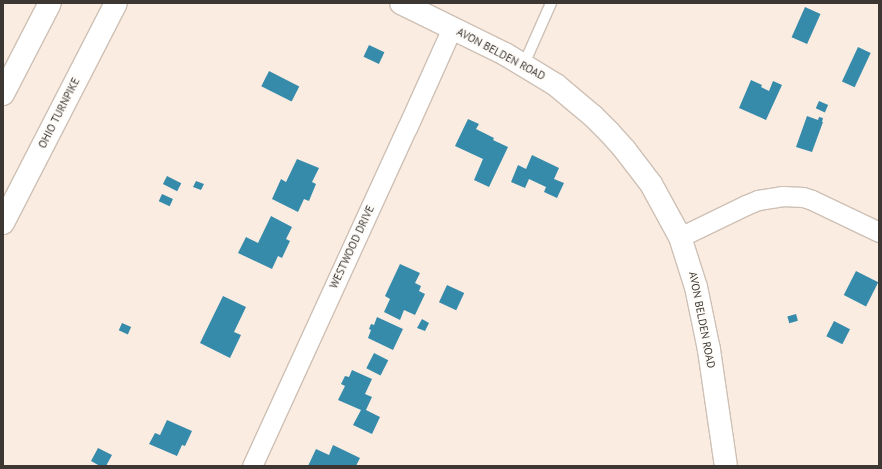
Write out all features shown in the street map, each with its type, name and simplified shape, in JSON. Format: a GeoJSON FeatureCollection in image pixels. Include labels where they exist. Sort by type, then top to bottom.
{"type":"FeatureCollection","features":[{"type":"Feature","properties":{"kind":"main road"},"geometry":{"type":"LineString","coordinates":[[3,94],[50,3]]}},
{"type":"Feature","properties":{"kind":"main road","name":"OHIO TURNPIKE"},"geometry":{"type":"LineString","coordinates":[[3,223],[116,3]]}},
{"type":"Feature","properties":{"kind":"main road","name":"AVON BELDEN ROAD"},"geometry":{"type":"LineString","coordinates":[[401,3],[524,64],[556,85],[574,99],[626,150],[651,184],[680,237],[690,263],[701,307],[726,466]]}},
{"type":"Feature","properties":{"kind":"street","name":"WESTWOOD DRIVE"},"geometry":{"type":"LineString","coordinates":[[252,466],[452,28]]}},
{"type":"Feature","properties":{"kind":"street"},"geometry":{"type":"LineString","coordinates":[[680,237],[746,204],[758,200],[782,196],[803,197],[812,200],[879,232]]}},
{"type":"Feature","properties":{"kind":"lane"},"geometry":{"type":"LineString","coordinates":[[524,64],[550,3]]}},
{"type":"Feature","properties":{"kind":"building"},"geometry":{"type":"Polygon","coordinates":[[[805,7],[821,14],[807,44],[792,37],[805,7]]]}},
{"type":"Feature","properties":{"kind":"building"},"geometry":{"type":"Polygon","coordinates":[[[369,45],[384,52],[379,64],[364,57],[369,45]]]}},
{"type":"Feature","properties":{"kind":"building"},"geometry":{"type":"Polygon","coordinates":[[[858,47],[871,53],[855,87],[842,81],[858,47]]]}},
{"type":"Feature","properties":{"kind":"building"},"geometry":{"type":"Polygon","coordinates":[[[269,71],[299,86],[292,102],[261,86],[269,71]]]}},
{"type":"Feature","properties":{"kind":"building"},"geometry":{"type":"Polygon","coordinates":[[[751,80],[762,85],[761,87],[769,91],[773,81],[782,85],[766,120],[739,108],[751,80]]]}},
{"type":"Feature","properties":{"kind":"building"},"geometry":{"type":"Polygon","coordinates":[[[819,101],[828,105],[825,112],[816,108],[819,101]]]}},
{"type":"Feature","properties":{"kind":"building"},"geometry":{"type":"Polygon","coordinates":[[[807,116],[818,120],[819,117],[823,118],[823,122],[812,152],[796,147],[807,116]]]}},
{"type":"Feature","properties":{"kind":"building"},"geometry":{"type":"Polygon","coordinates":[[[468,119],[479,124],[476,129],[494,138],[493,140],[508,147],[489,187],[474,180],[483,159],[455,146],[468,119]]]}},
{"type":"Feature","properties":{"kind":"building"},"geometry":{"type":"Polygon","coordinates":[[[532,155],[559,168],[554,179],[564,183],[557,198],[544,192],[546,187],[529,179],[525,188],[511,182],[518,165],[526,169],[532,155]]]}},
{"type":"Feature","properties":{"kind":"building"},"geometry":{"type":"Polygon","coordinates":[[[297,159],[319,168],[312,182],[316,184],[309,201],[304,199],[298,212],[272,199],[281,179],[286,182],[297,159]]]}},
{"type":"Feature","properties":{"kind":"building"},"geometry":{"type":"Polygon","coordinates":[[[167,176],[181,183],[177,191],[163,184],[167,176]]]}},
{"type":"Feature","properties":{"kind":"building"},"geometry":{"type":"Polygon","coordinates":[[[196,181],[204,184],[201,190],[193,187],[196,181]]]}},
{"type":"Feature","properties":{"kind":"building"},"geometry":{"type":"Polygon","coordinates":[[[162,194],[173,199],[170,206],[159,201],[162,194]]]}},
{"type":"Feature","properties":{"kind":"building"},"geometry":{"type":"Polygon","coordinates":[[[271,216],[292,227],[286,239],[290,241],[282,258],[278,256],[272,269],[238,253],[246,237],[258,243],[271,216]]]}},
{"type":"Feature","properties":{"kind":"building"},"geometry":{"type":"Polygon","coordinates":[[[400,264],[420,273],[415,283],[421,286],[419,291],[425,294],[415,315],[404,310],[400,320],[384,312],[390,299],[385,296],[400,264]]]}},
{"type":"Feature","properties":{"kind":"building"},"geometry":{"type":"Polygon","coordinates":[[[856,271],[878,282],[866,306],[844,295],[856,271]]]}},
{"type":"Feature","properties":{"kind":"building"},"geometry":{"type":"Polygon","coordinates":[[[447,285],[464,293],[456,310],[439,302],[447,285]]]}},
{"type":"Feature","properties":{"kind":"building"},"geometry":{"type":"Polygon","coordinates":[[[223,296],[246,307],[234,332],[241,335],[230,358],[200,343],[223,296]]]}},
{"type":"Feature","properties":{"kind":"building"},"geometry":{"type":"Polygon","coordinates":[[[796,314],[798,321],[789,323],[787,316],[796,314]]]}},
{"type":"Feature","properties":{"kind":"building"},"geometry":{"type":"Polygon","coordinates":[[[377,317],[403,329],[393,350],[368,338],[371,330],[369,329],[371,324],[374,325],[377,317]]]}},
{"type":"Feature","properties":{"kind":"building"},"geometry":{"type":"Polygon","coordinates":[[[422,319],[429,323],[425,331],[417,328],[422,319]]]}},
{"type":"Feature","properties":{"kind":"building"},"geometry":{"type":"Polygon","coordinates":[[[834,321],[850,329],[842,344],[826,336],[834,321]]]}},
{"type":"Feature","properties":{"kind":"building"},"geometry":{"type":"Polygon","coordinates":[[[122,323],[131,327],[128,334],[119,330],[122,323]]]}},
{"type":"Feature","properties":{"kind":"building"},"geometry":{"type":"Polygon","coordinates":[[[374,353],[388,360],[381,375],[366,368],[374,353]]]}},
{"type":"Feature","properties":{"kind":"building"},"geometry":{"type":"Polygon","coordinates":[[[352,370],[372,379],[365,394],[372,397],[366,410],[380,417],[372,434],[353,425],[361,410],[338,400],[345,386],[341,384],[345,376],[349,377],[352,370]]]}},
{"type":"Feature","properties":{"kind":"building"},"geometry":{"type":"Polygon","coordinates":[[[167,420],[192,431],[185,446],[182,445],[177,456],[149,444],[155,433],[160,435],[167,420]]]}},
{"type":"Feature","properties":{"kind":"building"},"geometry":{"type":"Polygon","coordinates":[[[333,445],[360,458],[356,466],[308,466],[316,449],[329,455],[333,445]]]}},
{"type":"Feature","properties":{"kind":"building"},"geometry":{"type":"Polygon","coordinates":[[[98,448],[112,455],[106,466],[100,466],[91,461],[98,448]]]}}]}
